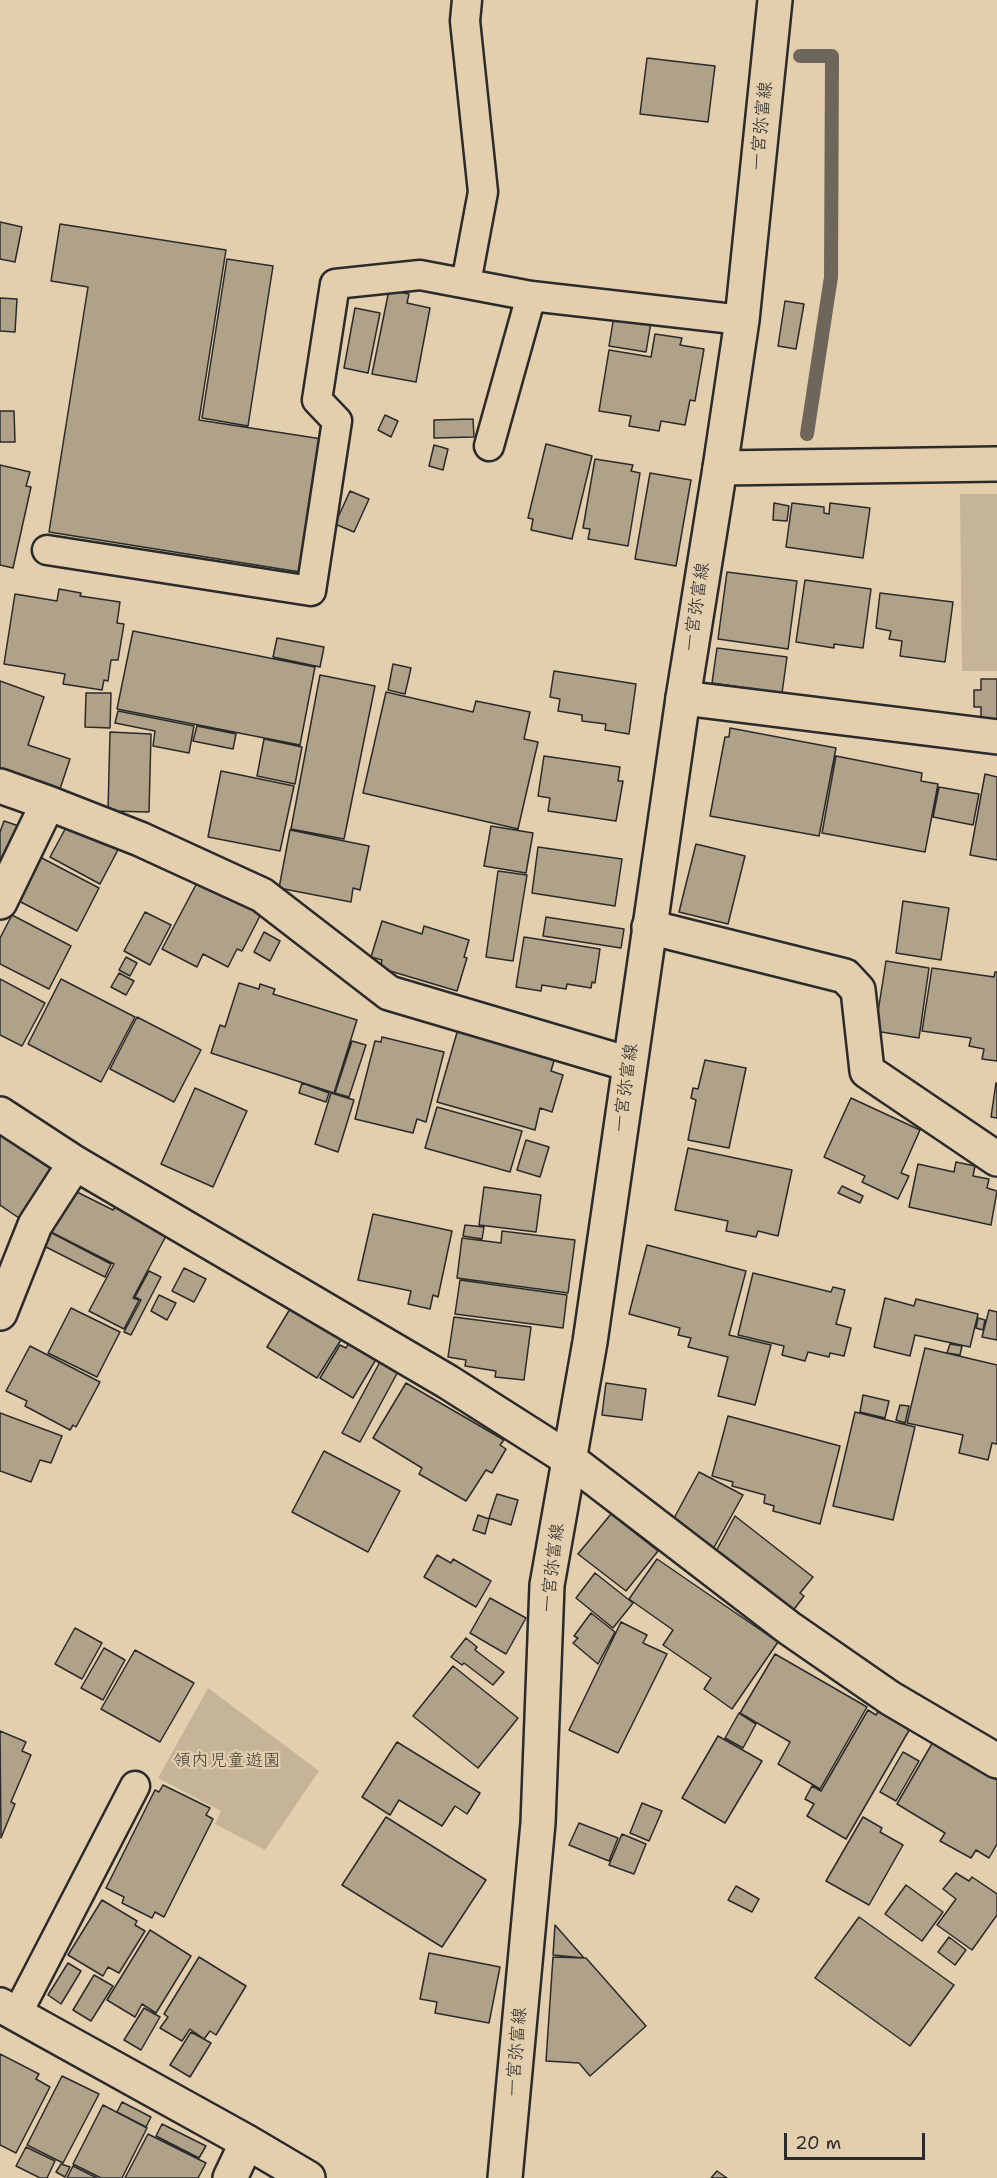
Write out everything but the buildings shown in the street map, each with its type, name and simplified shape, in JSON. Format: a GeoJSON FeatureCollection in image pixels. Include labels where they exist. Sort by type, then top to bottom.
{"type":"FeatureCollection","features":[{"type":"Feature","properties":{"kind":"street","name":"一宮弥富線"},"geometry":{"type":"LineString","coordinates":[[505,2178],[538,1823],[548,1585],[590,1342],[683,698],[742,320],[775,0]]}},
{"type":"Feature","properties":{"kind":"street"},"geometry":{"type":"LineString","coordinates":[[720,468],[997,464]]}},
{"type":"Feature","properties":{"kind":"street"},"geometry":{"type":"LineString","coordinates":[[683,698],[997,737]]}},
{"type":"Feature","properties":{"kind":"street"},"geometry":{"type":"LineString","coordinates":[[0,786],[140,839],[262,895],[389,993],[629,1064]]}},
{"type":"Feature","properties":{"kind":"street"},"geometry":{"type":"LineString","coordinates":[[0,902],[48,803]]}},
{"type":"Feature","properties":{"kind":"street"},"geometry":{"type":"LineString","coordinates":[[649,927],[845,976],[858,990],[867,1071],[997,1159]]}},
{"type":"Feature","properties":{"kind":"street"},"geometry":{"type":"LineString","coordinates":[[0,1114],[75,1163],[447,1382],[569,1459],[789,1628],[890,1698],[997,1761]]}},
{"type":"Feature","properties":{"kind":"street"},"geometry":{"type":"LineString","coordinates":[[0,1313],[35,1225],[75,1163]]}},
{"type":"Feature","properties":{"kind":"street"},"geometry":{"type":"LineString","coordinates":[[8,2010],[308,2178]]}},
{"type":"Feature","properties":{"kind":"street"},"geometry":{"type":"LineString","coordinates":[[230,2178],[247,2142]]}},
{"type":"Feature","properties":{"kind":"lane"},"geometry":{"type":"LineString","coordinates":[[466,283],[483,192],[465,21],[467,0]]}},
{"type":"Feature","properties":{"kind":"lane"},"geometry":{"type":"LineString","coordinates":[[47,550],[311,591],[337,421],[317,400],[335,284],[420,275],[531,296],[742,320]]}},
{"type":"Feature","properties":{"kind":"lane"},"geometry":{"type":"LineString","coordinates":[[489,446],[531,296]]}},
{"type":"Feature","properties":{"kind":"lane"},"geometry":{"type":"LineString","coordinates":[[8,2010],[135,1786]]}},
{"type":"Feature","properties":{"kind":"green space"},"geometry":{"type":"Polygon","coordinates":[[[960,494],[997,494],[997,671],[962,671],[960,494]]]}},
{"type":"Feature","properties":{"kind":"green space","name":"領内児童遊園"},"geometry":{"type":"Polygon","coordinates":[[[208,1688],[319,1771],[265,1850],[215,1824],[221,1811],[158,1778],[208,1688]]]}},
{"type":"Feature","properties":{"kind":"waterway"},"geometry":{"type":"LineString","coordinates":[[800,56],[832,56],[831,277],[807,434]]}}]}
